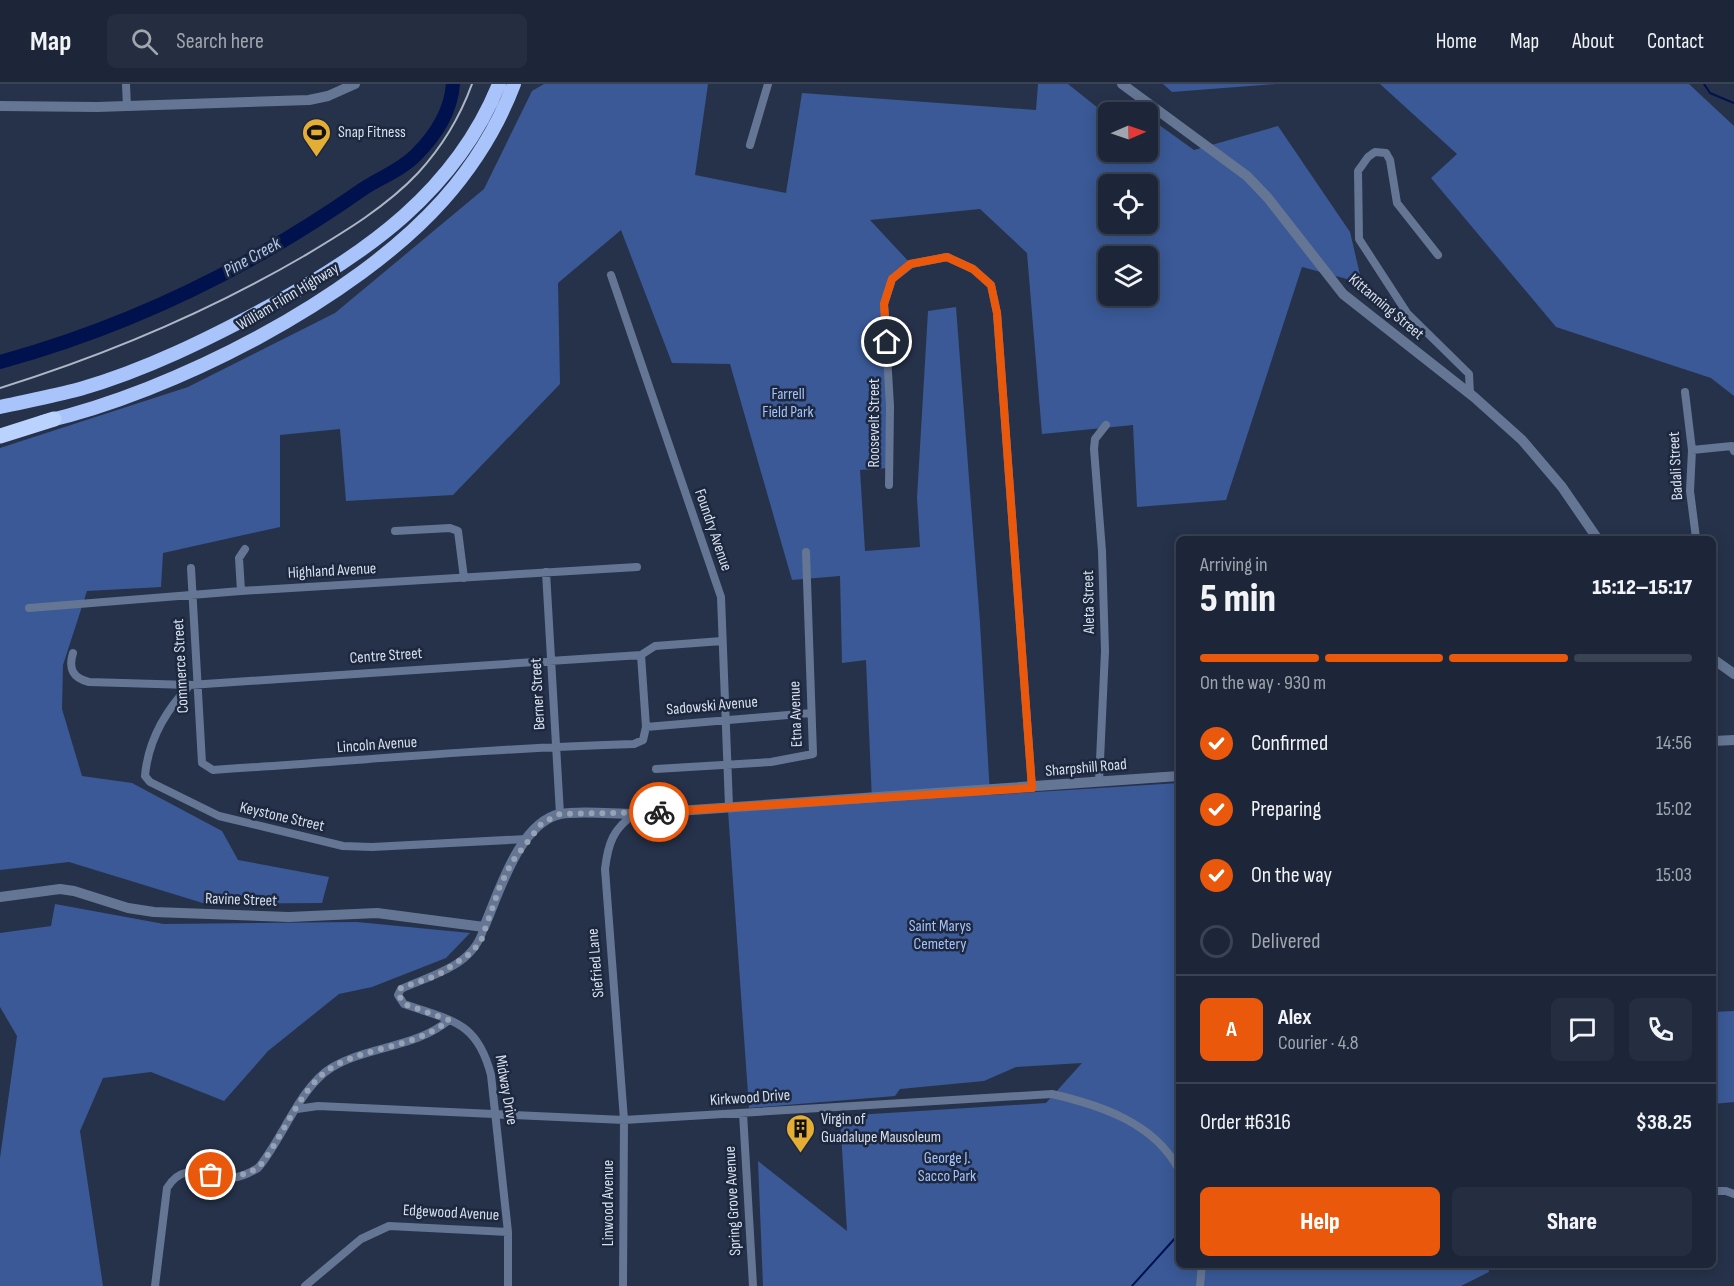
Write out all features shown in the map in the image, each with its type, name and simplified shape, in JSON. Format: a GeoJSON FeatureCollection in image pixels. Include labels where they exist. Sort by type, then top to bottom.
{"type":"FeatureCollection","features":[{"type":"Feature","properties":{"kind":"highway","name":"William Flinn Highway"},"geometry":{"type":"LineString","coordinates":[[0,407],[80,389],[160,359],[241,321],[356,255],[400,221],[441,179],[476,131],[499,84]]}},
{"type":"Feature","properties":{"kind":"highway","name":"William Flinn Highway"},"geometry":{"type":"LineString","coordinates":[[54,419],[130,397],[194,369],[268,330],[359,273],[409,233],[454,187],[491,134],[514,84]]}},
{"type":"Feature","properties":{"kind":"highway"},"geometry":{"type":"LineString","coordinates":[[0,434],[54,419]]}},
{"type":"Feature","properties":{"kind":"street"},"geometry":{"type":"LineString","coordinates":[[126,84],[126,107]]}},
{"type":"Feature","properties":{"kind":"street"},"geometry":{"type":"LineString","coordinates":[[0,106],[126,107],[314,99],[355,84]]}},
{"type":"Feature","properties":{"kind":"street"},"geometry":{"type":"LineString","coordinates":[[750,145],[768,84]]}},
{"type":"Feature","properties":{"kind":"street","name":"Kittanning Street"},"geometry":{"type":"LineString","coordinates":[[1122,84],[1247,176],[1268,198],[1343,294],[1470,394],[1522,440],[1562,487],[1596,536]]}},
{"type":"Feature","properties":{"kind":"street"},"geometry":{"type":"LineString","coordinates":[[1438,255],[1397,203],[1390,160],[1386,153],[1375,152],[1368,157],[1358,171],[1359,238],[1402,307],[1429,338],[1469,374],[1470,394]]}},
{"type":"Feature","properties":{"kind":"street","name":"Roosevelt Street"},"geometry":{"type":"LineString","coordinates":[[889,485],[890,406],[884,304],[892,279],[910,264],[947,257],[973,269],[991,285],[997,313],[1032,788]]}},
{"type":"Feature","properties":{"kind":"street","name":"Foundry Avenue"},"geometry":{"type":"LineString","coordinates":[[611,275],[721,597],[729,806]]}},
{"type":"Feature","properties":{"kind":"street","name":"Badali Street"},"geometry":{"type":"LineString","coordinates":[[1685,392],[1692,450],[1690,491],[1696,536]]}},
{"type":"Feature","properties":{"kind":"street","name":"Aleta Street"},"geometry":{"type":"LineString","coordinates":[[1099,782],[1105,651],[1102,551],[1094,449],[1095,439],[1106,425]]}},
{"type":"Feature","properties":{"kind":"street"},"geometry":{"type":"LineString","coordinates":[[1692,450],[1732,446],[1734,451]]}},
{"type":"Feature","properties":{"kind":"street"},"geometry":{"type":"LineString","coordinates":[[395,531],[450,528],[459,531],[464,578]]}},
{"type":"Feature","properties":{"kind":"street"},"geometry":{"type":"LineString","coordinates":[[241,591],[239,558],[245,549]]}},
{"type":"Feature","properties":{"kind":"street","name":"Etna Avenue"},"geometry":{"type":"LineString","coordinates":[[656,769],[771,762],[813,754],[806,552]]}},
{"type":"Feature","properties":{"kind":"street","name":"Commerce Street"},"geometry":{"type":"LineString","coordinates":[[191,567],[193,684],[202,763]]}},
{"type":"Feature","properties":{"kind":"street","name":"Highland Avenue"},"geometry":{"type":"LineString","coordinates":[[28,608],[241,591],[637,567]]}},
{"type":"Feature","properties":{"kind":"street","name":"Berner Street"},"geometry":{"type":"LineString","coordinates":[[546,572],[560,814]]}},
{"type":"Feature","properties":{"kind":"street","name":"Centre Street"},"geometry":{"type":"LineString","coordinates":[[73,653],[70,669],[74,675],[89,682],[193,684],[642,655],[655,646],[722,641]]}},
{"type":"Feature","properties":{"kind":"street"},"geometry":{"type":"LineString","coordinates":[[642,655],[646,727]]}},
{"type":"Feature","properties":{"kind":"street"},"geometry":{"type":"LineString","coordinates":[[1716,661],[1733,670]]}},
{"type":"Feature","properties":{"kind":"street","name":"Keystone Street"},"geometry":{"type":"LineString","coordinates":[[193,684],[162,721],[145,776],[150,782],[219,816],[343,846],[372,848],[527,839]]}},
{"type":"Feature","properties":{"kind":"street","name":"Sadowski Avenue"},"geometry":{"type":"LineString","coordinates":[[555,746],[634,744],[643,740],[646,727],[811,713]]}},
{"type":"Feature","properties":{"kind":"street"},"geometry":{"type":"LineString","coordinates":[[1716,741],[1734,740]]}},
{"type":"Feature","properties":{"kind":"street","name":"Lincoln Avenue"},"geometry":{"type":"LineString","coordinates":[[202,763],[213,770],[497,752],[555,746]]}},
{"type":"Feature","properties":{"kind":"street","name":"Sharpshill Road"},"geometry":{"type":"LineString","coordinates":[[560,814],[635,814],[1176,776]]}},
{"type":"Feature","properties":{"kind":"street"},"geometry":{"type":"LineString","coordinates":[[484,927],[508,870],[527,839],[542,823],[560,814]]}},
{"type":"Feature","properties":{"kind":"street","name":"Siefried Lane"},"geometry":{"type":"LineString","coordinates":[[624,1120],[605,869],[607,849],[614,832],[635,814]]}},
{"type":"Feature","properties":{"kind":"street","name":"Ravine Street"},"geometry":{"type":"LineString","coordinates":[[0,897],[60,889],[74,891],[128,908],[154,912],[289,917],[377,913],[484,927]]}},
{"type":"Feature","properties":{"kind":"street","name":"Midway Drive"},"geometry":{"type":"LineString","coordinates":[[484,927],[481,941],[471,953],[438,975],[401,988],[398,994],[404,1004],[465,1027],[476,1038],[486,1054],[491,1075],[508,1232],[508,1286]]}},
{"type":"Feature","properties":{"kind":"street"},"geometry":{"type":"LineString","coordinates":[[155,1286],[167,1188],[174,1178],[182,1173],[192,1172],[231,1178],[244,1176],[258,1168],[313,1084],[328,1070],[345,1061],[419,1037],[449,1020]]}},
{"type":"Feature","properties":{"kind":"street","name":"Kirkwood Drive"},"geometry":{"type":"LineString","coordinates":[[297,1109],[318,1106],[496,1116],[624,1120],[1052,1094],[1094,1103],[1134,1124],[1169,1150],[1176,1164]]}},
{"type":"Feature","properties":{"kind":"street","name":"Spring Grove Avenue"},"geometry":{"type":"LineString","coordinates":[[743,1113],[753,1286]]}},
{"type":"Feature","properties":{"kind":"street","name":"Linwood Avenue"},"geometry":{"type":"LineString","coordinates":[[623,1286],[624,1120]]}},
{"type":"Feature","properties":{"kind":"street"},"geometry":{"type":"LineString","coordinates":[[1716,1191],[1734,1194]]}},
{"type":"Feature","properties":{"kind":"street","name":"Edgewood Avenue"},"geometry":{"type":"LineString","coordinates":[[305,1286],[361,1239],[389,1226],[508,1232]]}},
{"type":"Feature","properties":{"kind":"street"},"geometry":{"type":"LineString","coordinates":[[1200,1286],[1202,1268]]}},
{"type":"Feature","properties":{"kind":"green space"},"geometry":{"type":"Polygon","coordinates":[[[544,84],[708,84],[695,175],[786,193],[802,93],[1036,110],[1038,84],[1068,84],[1098,108],[1098,162],[1158,162],[1158,124],[1194,150],[1278,126],[1350,232],[1362,283],[1302,267],[1226,500],[1137,507],[1133,425],[1042,434],[1027,253],[980,209],[870,220],[911,264],[892,279],[884,304],[889,468],[860,470],[865,551],[920,547],[917,498],[928,311],[956,307],[980,623],[990,795],[1176,783],[1176,1268],[1488,1268],[1489,1272],[1461,1286],[763,1286],[758,1161],[847,1231],[840,1116],[1046,1103],[1082,1063],[1016,1067],[984,1081],[900,1089],[895,1096],[749,1108],[728,811],[872,802],[866,660],[842,663],[840,576],[792,580],[730,364],[672,363],[621,230],[558,283],[560,384],[453,495],[346,501],[340,429],[280,435],[280,527],[163,553],[161,587],[87,591],[63,665],[62,709],[82,776],[132,783],[222,831],[238,860],[329,877],[322,903],[206,904],[69,862],[0,870],[0,448],[188,387],[335,313],[484,189],[532,91],[544,84]]]}},
{"type":"Feature","properties":{"kind":"green space"},"geometry":{"type":"Polygon","coordinates":[[[1163,84],[1276,84],[1172,92],[1163,84]]]}},
{"type":"Feature","properties":{"kind":"green space"},"geometry":{"type":"Polygon","coordinates":[[[1380,84],[1689,84],[1734,126],[1734,396],[1711,378],[1556,327],[1431,178],[1457,154],[1380,84]]]}},
{"type":"Feature","properties":{"kind":"green space"},"geometry":{"type":"Polygon","coordinates":[[[55,904],[164,924],[357,922],[470,933],[446,958],[372,987],[339,994],[268,1051],[224,1101],[151,1072],[103,1078],[80,1131],[103,1286],[0,1286],[0,1158],[17,1036],[0,1007],[0,933],[51,926],[55,904]]]}},
{"type":"Feature","properties":{"kind":"green space"},"geometry":{"type":"Polygon","coordinates":[[[1734,1011],[1734,1102],[1716,1104],[1716,1012],[1734,1011]]]}},
{"type":"Feature","properties":{"kind":"waterway","name":"Pine Creek"},"geometry":{"type":"LineString","coordinates":[[0,362],[96,331],[143,312],[234,269],[278,244],[410,161],[430,140],[441,122],[449,104],[453,84]]}},
{"type":"Feature","properties":{"kind":"waterway"},"geometry":{"type":"LineString","coordinates":[[1704,84],[1710,93],[1734,103]]}},
{"type":"Feature","properties":{"kind":"waterway"},"geometry":{"type":"LineString","coordinates":[[1132,1286],[1176,1237]]}},
{"type":"Feature","properties":{"kind":"railway"},"geometry":{"type":"LineString","coordinates":[[0,388],[79,361],[194,314],[268,276],[349,228],[392,197],[427,163],[450,131],[472,84]]}},
{"type":"Feature","properties":{"kind":"way so far"},"geometry":{"type":"LineString","coordinates":[[211,1175],[231,1178],[244,1176],[258,1168],[269,1156],[313,1084],[328,1070],[345,1061],[419,1037],[441,1027],[449,1020],[404,1004],[399,1000],[398,994],[401,988],[438,975],[471,953],[481,941],[500,886],[512,862],[527,839],[542,823],[560,814],[659,812]]}},
{"type":"Feature","properties":{"kind":"place","name":"Snap Fitness"},"geometry":{"type":"Point","coordinates":[317,158]}},
{"type":"Feature","properties":{"kind":"place","name":"Virgin of Guadalupe Mausoleum"},"geometry":{"type":"Point","coordinates":[800,1154]}},
{"type":"Feature","properties":{"kind":"route"},"geometry":{"type":"LineString","coordinates":[[659,812],[1032,788],[997,313],[991,285],[973,269],[947,257],[910,264],[892,279],[884,304],[887,342]]}},
{"type":"Feature","properties":{"kind":"park label","name":"Farrell Field Park"},"geometry":{"type":"Point","coordinates":[788,403]}},
{"type":"Feature","properties":{"kind":"park label","name":"Saint Marys Cemetery"},"geometry":{"type":"Point","coordinates":[940,935]}},
{"type":"Feature","properties":{"kind":"park label","name":"George J. Sacco Park"},"geometry":{"type":"Point","coordinates":[947,1167]}}]}
